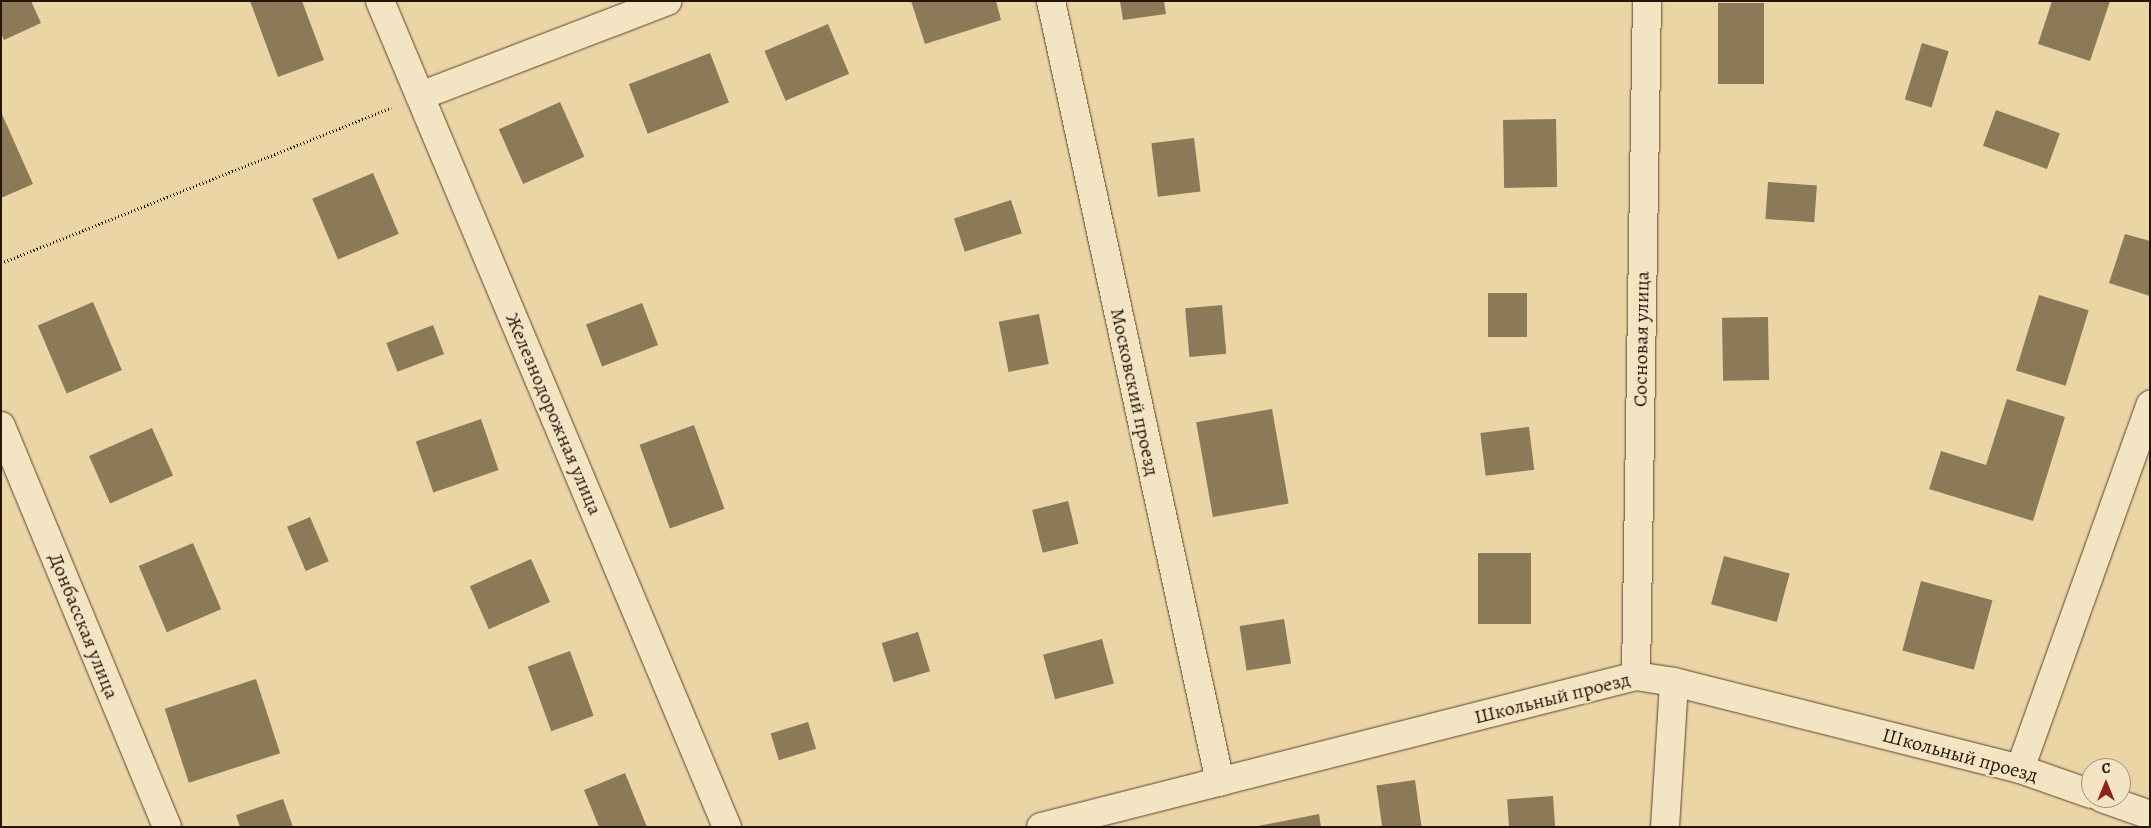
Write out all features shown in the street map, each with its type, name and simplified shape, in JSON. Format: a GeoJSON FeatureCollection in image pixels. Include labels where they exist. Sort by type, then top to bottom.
{"type":"FeatureCollection","features":[{"type":"Feature","properties":{"kind":"street","name":"Железнодорожная улица"},"geometry":{"type":"LineString","coordinates":[[380,1],[727,827]]}},
{"type":"Feature","properties":{"kind":"street"},"geometry":{"type":"LineString","coordinates":[[420,96],[667,1]]}},
{"type":"Feature","properties":{"kind":"street","name":"Московский проезд"},"geometry":{"type":"LineString","coordinates":[[1051,1],[1220,782]]}},
{"type":"Feature","properties":{"kind":"street","name":"Сосновая улица"},"geometry":{"type":"LineString","coordinates":[[1636,676],[1646,1]]}},
{"type":"Feature","properties":{"kind":"street"},"geometry":{"type":"LineString","coordinates":[[2020,769],[2150,405]]}},
{"type":"Feature","properties":{"kind":"street","name":"Донбасская улица"},"geometry":{"type":"LineString","coordinates":[[1,426],[167,827]]}},
{"type":"Feature","properties":{"kind":"street","name":"Школьный проезд"},"geometry":{"type":"LineString","coordinates":[[1041,827],[1636,676],[1674,682],[2020,769],[2081,790]]}},
{"type":"Feature","properties":{"kind":"street"},"geometry":{"type":"LineString","coordinates":[[1665,827],[1674,682]]}},
{"type":"Feature","properties":{"kind":"street"},"geometry":{"type":"LineString","coordinates":[[2130,808],[2150,815]]}},
{"type":"Feature","properties":{"kind":"path"},"geometry":{"type":"LineString","coordinates":[[1,263],[420,96]]}},
{"type":"Feature","properties":{"kind":"building"},"geometry":{"type":"Polygon","coordinates":[[[1,1],[31,1],[41,23],[4,40],[1,34],[1,1]]]}},
{"type":"Feature","properties":{"kind":"building"},"geometry":{"type":"Polygon","coordinates":[[[250,1],[302,1],[324,60],[278,77],[250,1]]]}},
{"type":"Feature","properties":{"kind":"building"},"geometry":{"type":"Polygon","coordinates":[[[911,1],[996,1],[1001,20],[925,44],[911,1]]]}},
{"type":"Feature","properties":{"kind":"building"},"geometry":{"type":"Polygon","coordinates":[[[1120,1],[1164,1],[1166,14],[1123,20],[1120,1]]]}},
{"type":"Feature","properties":{"kind":"building"},"geometry":{"type":"Polygon","coordinates":[[[2052,1],[2110,1],[2090,61],[2038,44],[2052,1]]]}},
{"type":"Feature","properties":{"kind":"building"},"geometry":{"type":"Polygon","coordinates":[[[1718,3],[1764,3],[1764,84],[1718,84],[1718,3]]]}},
{"type":"Feature","properties":{"kind":"building"},"geometry":{"type":"Polygon","coordinates":[[[828,24],[849,74],[786,101],[764,51],[828,24]]]}},
{"type":"Feature","properties":{"kind":"building"},"geometry":{"type":"Polygon","coordinates":[[[1922,43],[1949,51],[1932,108],[1905,99],[1922,43]]]}},
{"type":"Feature","properties":{"kind":"building"},"geometry":{"type":"Polygon","coordinates":[[[710,53],[729,102],[648,134],[629,84],[710,53]]]}},
{"type":"Feature","properties":{"kind":"building"},"geometry":{"type":"Polygon","coordinates":[[[560,102],[584,157],[523,184],[499,129],[560,102]]]}},
{"type":"Feature","properties":{"kind":"building"},"geometry":{"type":"Polygon","coordinates":[[[1996,110],[2060,133],[2047,169],[1983,146],[1996,110]]]}},
{"type":"Feature","properties":{"kind":"building"},"geometry":{"type":"Polygon","coordinates":[[[1,112],[33,184],[1,198],[1,112]]]}},
{"type":"Feature","properties":{"kind":"building"},"geometry":{"type":"Polygon","coordinates":[[[1556,119],[1557,187],[1504,188],[1503,120],[1556,119]]]}},
{"type":"Feature","properties":{"kind":"building"},"geometry":{"type":"Polygon","coordinates":[[[1194,138],[1201,192],[1158,197],[1151,143],[1194,138]]]}},
{"type":"Feature","properties":{"kind":"building"},"geometry":{"type":"Polygon","coordinates":[[[373,173],[399,234],[338,260],[312,199],[373,173]]]}},
{"type":"Feature","properties":{"kind":"building"},"geometry":{"type":"Polygon","coordinates":[[[1768,182],[1817,185],[1814,222],[1765,219],[1768,182]]]}},
{"type":"Feature","properties":{"kind":"building"},"geometry":{"type":"Polygon","coordinates":[[[1011,200],[1022,233],[965,252],[954,219],[1011,200]]]}},
{"type":"Feature","properties":{"kind":"building"},"geometry":{"type":"Polygon","coordinates":[[[2125,234],[2150,241],[2150,296],[2109,283],[2125,234]]]}},
{"type":"Feature","properties":{"kind":"building"},"geometry":{"type":"Polygon","coordinates":[[[1488,293],[1527,293],[1527,337],[1488,337],[1488,293]]]}},
{"type":"Feature","properties":{"kind":"building"},"geometry":{"type":"Polygon","coordinates":[[[2039,295],[2089,310],[2066,386],[2016,371],[2039,295]]]}},
{"type":"Feature","properties":{"kind":"building"},"geometry":{"type":"Polygon","coordinates":[[[93,302],[122,370],[67,394],[38,325],[93,302]]]}},
{"type":"Feature","properties":{"kind":"building"},"geometry":{"type":"Polygon","coordinates":[[[642,303],[658,345],[602,367],[586,325],[642,303]]]}},
{"type":"Feature","properties":{"kind":"building"},"geometry":{"type":"Polygon","coordinates":[[[1222,305],[1226,354],[1189,357],[1185,308],[1222,305]]]}},
{"type":"Feature","properties":{"kind":"building"},"geometry":{"type":"Polygon","coordinates":[[[1039,314],[1049,364],[1008,372],[999,322],[1039,314]]]}},
{"type":"Feature","properties":{"kind":"building"},"geometry":{"type":"Polygon","coordinates":[[[1768,317],[1769,380],[1723,381],[1722,318],[1768,317]]]}},
{"type":"Feature","properties":{"kind":"building"},"geometry":{"type":"Polygon","coordinates":[[[433,325],[444,354],[397,372],[386,343],[433,325]]]}},
{"type":"Feature","properties":{"kind":"building"},"geometry":{"type":"Polygon","coordinates":[[[2007,399],[2065,417],[2033,521],[1929,489],[1941,451],[1986,465],[2007,399]]]}},
{"type":"Feature","properties":{"kind":"building"},"geometry":{"type":"Polygon","coordinates":[[[1272,409],[1289,504],[1213,517],[1196,422],[1272,409]]]}},
{"type":"Feature","properties":{"kind":"building"},"geometry":{"type":"Polygon","coordinates":[[[481,419],[499,470],[433,493],[416,441],[481,419]]]}},
{"type":"Feature","properties":{"kind":"building"},"geometry":{"type":"Polygon","coordinates":[[[694,425],[724,509],[670,528],[639,445],[694,425]]]}},
{"type":"Feature","properties":{"kind":"building"},"geometry":{"type":"Polygon","coordinates":[[[1529,427],[1534,470],[1486,476],[1480,433],[1529,427]]]}},
{"type":"Feature","properties":{"kind":"building"},"geometry":{"type":"Polygon","coordinates":[[[152,428],[173,476],[110,504],[89,456],[152,428]]]}},
{"type":"Feature","properties":{"kind":"building"},"geometry":{"type":"Polygon","coordinates":[[[1068,501],[1079,544],[1043,553],[1032,510],[1068,501]]]}},
{"type":"Feature","properties":{"kind":"building"},"geometry":{"type":"Polygon","coordinates":[[[310,517],[329,561],[306,571],[287,527],[310,517]]]}},
{"type":"Feature","properties":{"kind":"building"},"geometry":{"type":"Polygon","coordinates":[[[193,543],[221,609],[167,632],[139,566],[193,543]]]}},
{"type":"Feature","properties":{"kind":"building"},"geometry":{"type":"Polygon","coordinates":[[[1478,553],[1531,553],[1531,624],[1478,624],[1478,553]]]}},
{"type":"Feature","properties":{"kind":"building"},"geometry":{"type":"Polygon","coordinates":[[[1724,556],[1790,574],[1777,622],[1711,604],[1724,556]]]}},
{"type":"Feature","properties":{"kind":"building"},"geometry":{"type":"Polygon","coordinates":[[[531,559],[550,602],[489,629],[470,586],[531,559]]]}},
{"type":"Feature","properties":{"kind":"building"},"geometry":{"type":"Polygon","coordinates":[[[1921,581],[1992,600],[1974,670],[1902,651],[1921,581]]]}},
{"type":"Feature","properties":{"kind":"building"},"geometry":{"type":"Polygon","coordinates":[[[1284,619],[1291,663],[1247,670],[1240,626],[1284,619]]]}},
{"type":"Feature","properties":{"kind":"building"},"geometry":{"type":"Polygon","coordinates":[[[918,632],[930,671],[894,682],[882,643],[918,632]]]}},
{"type":"Feature","properties":{"kind":"building"},"geometry":{"type":"Polygon","coordinates":[[[1102,639],[1114,683],[1055,699],[1043,655],[1102,639]]]}},
{"type":"Feature","properties":{"kind":"building"},"geometry":{"type":"Polygon","coordinates":[[[570,651],[594,716],[551,731],[528,666],[570,651]]]}},
{"type":"Feature","properties":{"kind":"building"},"geometry":{"type":"Polygon","coordinates":[[[256,679],[280,753],[189,783],[165,709],[256,679]]]}},
{"type":"Feature","properties":{"kind":"building"},"geometry":{"type":"Polygon","coordinates":[[[808,722],[816,749],[779,760],[771,733],[808,722]]]}},
{"type":"Feature","properties":{"kind":"building"},"geometry":{"type":"Polygon","coordinates":[[[625,773],[647,827],[599,827],[584,790],[625,773]]]}},
{"type":"Feature","properties":{"kind":"building"},"geometry":{"type":"Polygon","coordinates":[[[1415,780],[1422,827],[1382,827],[1376,785],[1415,780]]]}},
{"type":"Feature","properties":{"kind":"building"},"geometry":{"type":"Polygon","coordinates":[[[1553,796],[1555,827],[1509,827],[1507,799],[1553,796]]]}},
{"type":"Feature","properties":{"kind":"building"},"geometry":{"type":"Polygon","coordinates":[[[283,799],[293,827],[240,827],[236,815],[283,799]]]}},
{"type":"Feature","properties":{"kind":"building"},"geometry":{"type":"Polygon","coordinates":[[[1319,814],[1321,827],[1258,827],[1258,826],[1319,814]]]}}]}
